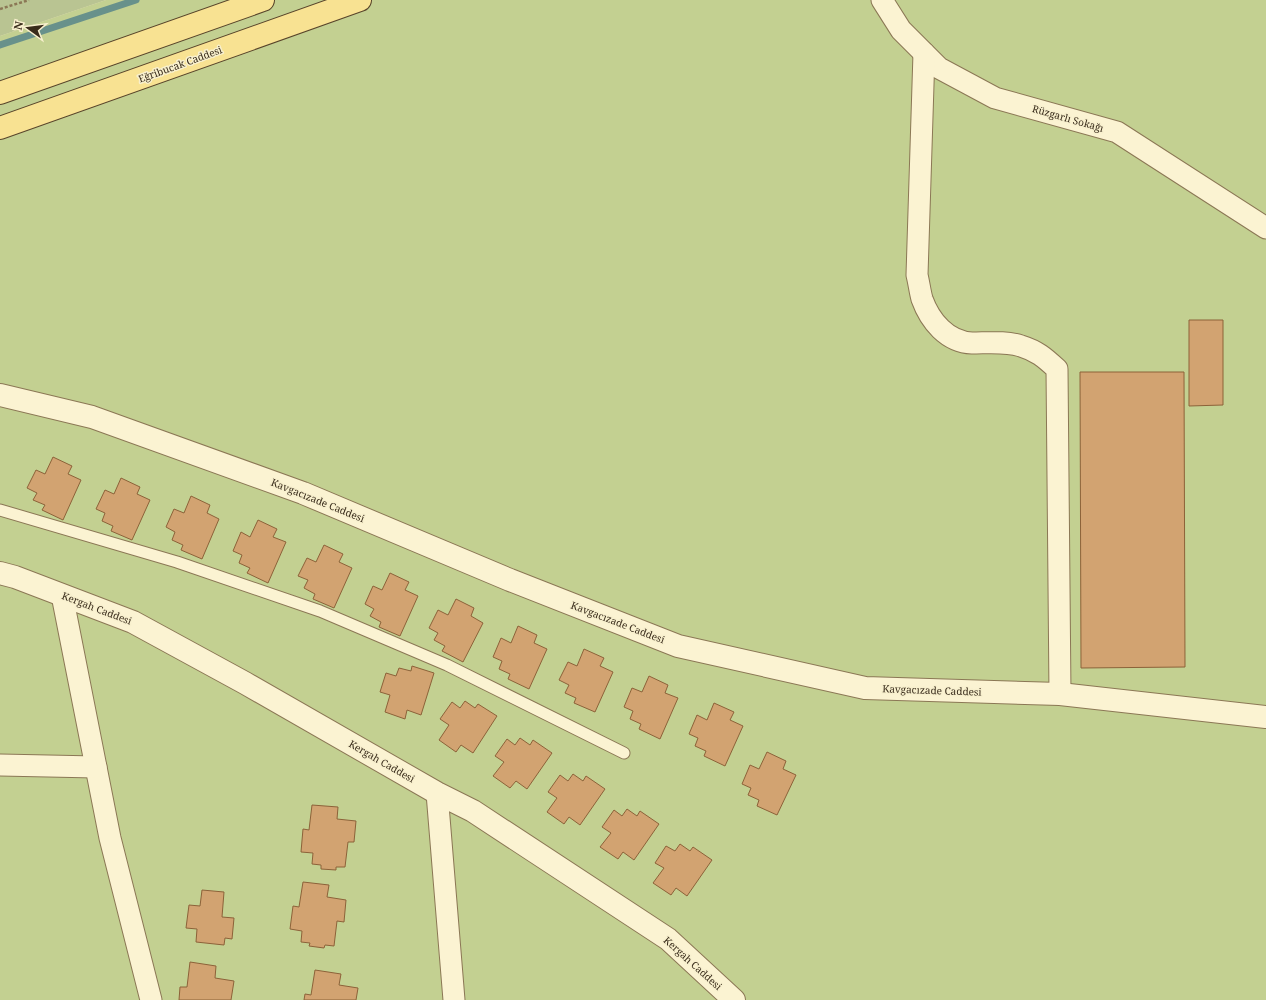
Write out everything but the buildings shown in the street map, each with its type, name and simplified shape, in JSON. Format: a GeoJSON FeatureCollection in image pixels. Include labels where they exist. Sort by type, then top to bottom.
{"type":"FeatureCollection","features":[{"type":"Feature","properties":{"kind":"main road"},"geometry":{"type":"LineString","coordinates":[[0,93],[263,0]]}},
{"type":"Feature","properties":{"kind":"main road","name":"Eğribucak Caddesi"},"geometry":{"type":"LineString","coordinates":[[0,128],[360,0]]}},
{"type":"Feature","properties":{"kind":"street","name":"Rüzgarlı Sokağı"},"geometry":{"type":"LineString","coordinates":[[882,0],[901,30],[940,68],[995,98],[1117,132],[1266,228]]}},
{"type":"Feature","properties":{"kind":"street"},"geometry":{"type":"LineString","coordinates":[[924,53],[917,275],[922,298],[932,320],[942,331],[956,339],[970,343],[986,342],[1020,345],[1040,354],[1057,369],[1060,694]]}},
{"type":"Feature","properties":{"kind":"street","name":"Kavgacızade Caddesi"},"geometry":{"type":"LineString","coordinates":[[0,395],[92,417],[303,493],[510,580],[678,646],[865,688],[1060,694],[1266,717]]}},
{"type":"Feature","properties":{"kind":"street","name":"Kergah Caddesi"},"geometry":{"type":"LineString","coordinates":[[0,573],[16,577],[134,622],[437,793],[473,811],[668,939],[734,1000]]}},
{"type":"Feature","properties":{"kind":"street"},"geometry":{"type":"LineString","coordinates":[[62,595],[110,838],[151,1000]]}},
{"type":"Feature","properties":{"kind":"street"},"geometry":{"type":"LineString","coordinates":[[0,765],[96,767]]}},
{"type":"Feature","properties":{"kind":"street"},"geometry":{"type":"LineString","coordinates":[[437,793],[454,1000]]}},
{"type":"Feature","properties":{"kind":"lane"},"geometry":{"type":"LineString","coordinates":[[0,510],[177,562],[320,611],[447,665],[624,753]]}},
{"type":"Feature","properties":{"kind":"path"},"geometry":{"type":"LineString","coordinates":[[0,9],[29,0]]}},
{"type":"Feature","properties":{"kind":"green space"},"geometry":{"type":"Polygon","coordinates":[[[0,0],[106,0],[0,36],[0,0]]]}},
{"type":"Feature","properties":{"kind":"green space"},"geometry":{"type":"Polygon","coordinates":[[[106,0],[1266,0],[1266,1000],[0,1000],[0,36],[106,0]]]}},
{"type":"Feature","properties":{"kind":"waterway"},"geometry":{"type":"LineString","coordinates":[[0,45],[136,0]]}}]}
